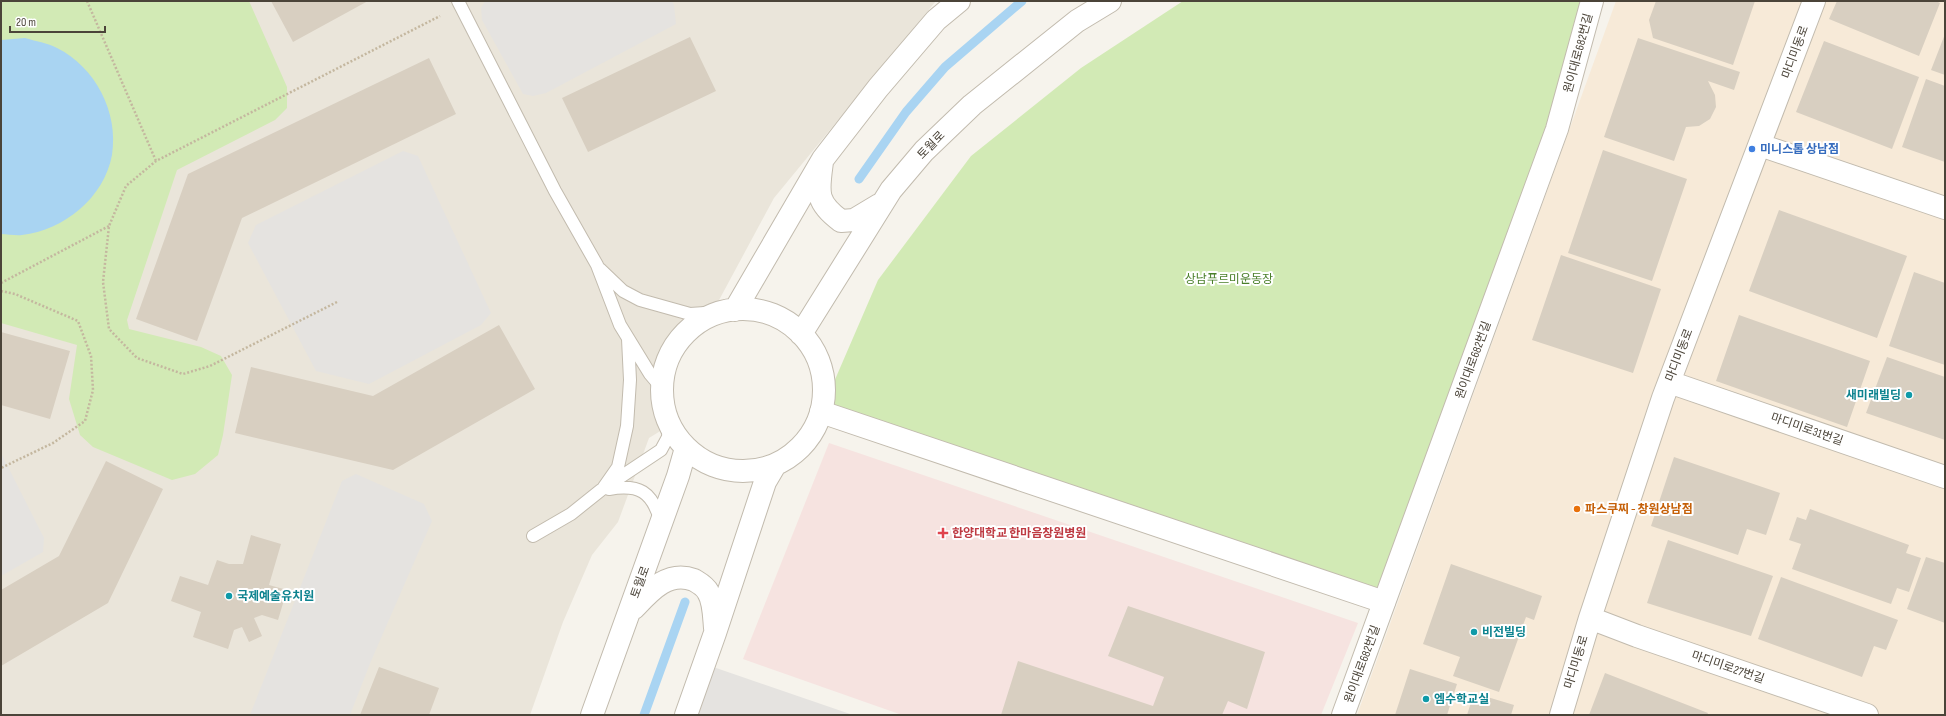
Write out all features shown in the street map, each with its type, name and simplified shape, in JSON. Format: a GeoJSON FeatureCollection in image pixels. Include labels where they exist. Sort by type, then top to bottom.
{"type":"FeatureCollection","features":[{"type":"Feature","properties":{"kind":"street"},"geometry":{"type":"LineString","coordinates":[[727,311],[823,159],[878,88],[936,20],[959,1]]}},
{"type":"Feature","properties":{"kind":"street","name":"토월로"},"geometry":{"type":"LineString","coordinates":[[801,334],[891,190],[924,151],[972,105],[1077,21],[1110,1]]}},
{"type":"Feature","properties":{"kind":"street","name":"원이대로682번길"},"geometry":{"type":"LineString","coordinates":[[1343,715],[1557,129],[1592,1]]}},
{"type":"Feature","properties":{"kind":"street","name":"마디미동로"},"geometry":{"type":"LineString","coordinates":[[1561,715],[1590,618],[1669,382],[1814,1]]}},
{"type":"Feature","properties":{"kind":"street"},"geometry":{"type":"LineString","coordinates":[[1760,145],[1945,208]]}},
{"type":"Feature","properties":{"kind":"street"},"geometry":{"type":"LineString","coordinates":[[823,159],[819,184],[821,198],[827,211],[841,221],[854,220],[883,202]]}},
{"type":"Feature","properties":{"kind":"street"},"geometry":{"type":"LineString","coordinates":[[745,309],[769,313],[791,324],[801,334],[808,342],[820,364],[825,388],[821,412],[811,436],[793,455],[775,465],[744,472],[718,468],[695,457],[676,438],[664,413],[661,387],[667,360],[679,339],[698,323],[727,311],[745,309]]}},
{"type":"Feature","properties":{"kind":"street","name":"마디미로31번길"},"geometry":{"type":"LineString","coordinates":[[1669,382],[1945,477]]}},
{"type":"Feature","properties":{"kind":"street"},"geometry":{"type":"LineString","coordinates":[[821,412],[1384,602]]}},
{"type":"Feature","properties":{"kind":"street","name":"토월로"},"geometry":{"type":"LineString","coordinates":[[592,715],[678,476],[686,448]]}},
{"type":"Feature","properties":{"kind":"street"},"geometry":{"type":"LineString","coordinates":[[686,715],[765,482],[775,465]]}},
{"type":"Feature","properties":{"kind":"street"},"geometry":{"type":"LineString","coordinates":[[628,614],[648,592],[665,580],[686,577],[700,583],[708,592],[713,610],[715,633]]}},
{"type":"Feature","properties":{"kind":"street","name":"마디미로27번길"},"geometry":{"type":"LineString","coordinates":[[1590,618],[1637,636],[1867,715]]}},
{"type":"Feature","properties":{"kind":"lane"},"geometry":{"type":"LineString","coordinates":[[459,3],[555,191],[597,265],[620,325],[650,374],[661,387]]}},
{"type":"Feature","properties":{"kind":"lane"},"geometry":{"type":"LineString","coordinates":[[597,265],[623,291],[640,300],[690,314],[727,311]]}},
{"type":"Feature","properties":{"kind":"lane"},"geometry":{"type":"LineString","coordinates":[[601,490],[618,467],[628,426],[630,380],[628,338]]}},
{"type":"Feature","properties":{"kind":"lane"},"geometry":{"type":"LineString","coordinates":[[533,536],[571,514],[601,490],[661,450],[668,437],[669,423]]}},
{"type":"Feature","properties":{"kind":"lane"},"geometry":{"type":"LineString","coordinates":[[601,490],[625,486],[640,489],[651,499],[657,509],[661,523]]}},
{"type":"Feature","properties":{"kind":"path"},"geometry":{"type":"LineString","coordinates":[[87,1],[156,161]]}},
{"type":"Feature","properties":{"kind":"path"},"geometry":{"type":"LineString","coordinates":[[337,302],[210,366],[183,374],[138,358],[109,328],[103,282],[109,226],[126,186],[156,161],[459,3]]}},
{"type":"Feature","properties":{"kind":"path"},"geometry":{"type":"LineString","coordinates":[[1,283],[109,226]]}},
{"type":"Feature","properties":{"kind":"path"},"geometry":{"type":"LineString","coordinates":[[1,291],[15,294],[78,321],[91,356],[93,390],[85,421],[53,443],[1,468]]}},
{"type":"Feature","properties":{"kind":"shaded area"},"geometry":{"type":"Polygon","coordinates":[[[1,1],[936,1],[774,198],[718,302],[679,326],[659,362],[653,393],[662,430],[649,438],[618,522],[592,555],[563,622],[530,715],[1,715],[1,1]]]}},
{"type":"Feature","properties":{"kind":"shaded area"},"geometry":{"type":"Polygon","coordinates":[[[485,1],[672,1],[674,5],[676,24],[546,93],[533,96],[523,94],[482,20],[481,8],[485,1]]]}},
{"type":"Feature","properties":{"kind":"shaded area"},"geometry":{"type":"Polygon","coordinates":[[[1616,1],[1945,1],[1945,715],[1357,715],[1616,1]]]}},
{"type":"Feature","properties":{"kind":"shaded area"},"geometry":{"type":"Polygon","coordinates":[[[403,151],[418,156],[491,313],[481,325],[369,384],[316,371],[248,243],[256,225],[403,151]]]}},
{"type":"Feature","properties":{"kind":"shaded area","name":"한양대학교 한마음창원병원"},"geometry":{"type":"Polygon","coordinates":[[[829,443],[1358,623],[1321,715],[902,715],[743,659],[829,443]]]}},
{"type":"Feature","properties":{"kind":"shaded area"},"geometry":{"type":"Polygon","coordinates":[[[1,453],[44,538],[43,552],[1,576],[1,453]]]}},
{"type":"Feature","properties":{"kind":"shaded area"},"geometry":{"type":"Polygon","coordinates":[[[356,474],[424,504],[432,521],[371,661],[350,715],[250,715],[342,481],[356,474]]]}},
{"type":"Feature","properties":{"kind":"shaded area"},"geometry":{"type":"Polygon","coordinates":[[[693,660],[853,715],[676,715],[693,660]]]}},
{"type":"Feature","properties":{"kind":"green space"},"geometry":{"type":"Polygon","coordinates":[[[1,1],[249,1],[287,87],[287,108],[275,120],[177,170],[127,320],[129,329],[201,347],[221,356],[232,375],[223,435],[218,455],[195,474],[172,480],[93,447],[80,435],[69,399],[77,345],[1,323],[1,1]]]}},
{"type":"Feature","properties":{"kind":"green space","name":"상남푸르미운동장"},"geometry":{"type":"Polygon","coordinates":[[[1183,1],[1590,1],[1384,602],[821,412],[878,280],[971,156],[1081,68],[1183,1]]]}},
{"type":"Feature","properties":{"kind":"water"},"geometry":{"type":"Polygon","coordinates":[[[25,38],[46,43],[71,56],[93,79],[108,107],[112,123],[112,155],[108,171],[91,198],[67,219],[38,232],[20,235],[1,234],[1,40],[25,38]]]}},
{"type":"Feature","properties":{"kind":"building"},"geometry":{"type":"Polygon","coordinates":[[[271,1],[368,1],[293,42],[271,1]]]}},
{"type":"Feature","properties":{"kind":"building"},"geometry":{"type":"Polygon","coordinates":[[[1656,1],[1755,1],[1733,65],[1653,38],[1649,20],[1656,1]]]}},
{"type":"Feature","properties":{"kind":"building"},"geometry":{"type":"Polygon","coordinates":[[[1837,1],[1936,1],[1940,3],[1919,56],[1829,19],[1837,1]]]}},
{"type":"Feature","properties":{"kind":"building"},"geometry":{"type":"Polygon","coordinates":[[[1945,34],[1945,75],[1931,70],[1945,34]]]}},
{"type":"Feature","properties":{"kind":"building"},"geometry":{"type":"Polygon","coordinates":[[[690,37],[716,91],[588,152],[562,98],[690,37]]]}},
{"type":"Feature","properties":{"kind":"building"},"geometry":{"type":"Polygon","coordinates":[[[1638,38],[1740,72],[1734,90],[1708,81],[1715,95],[1716,107],[1710,119],[1699,126],[1686,127],[1674,161],[1604,137],[1638,38]]]}},
{"type":"Feature","properties":{"kind":"building"},"geometry":{"type":"Polygon","coordinates":[[[1824,41],[1919,77],[1892,149],[1796,112],[1824,41]]]}},
{"type":"Feature","properties":{"kind":"building"},"geometry":{"type":"Polygon","coordinates":[[[429,58],[456,114],[242,218],[197,341],[136,319],[188,174],[429,58]]]}},
{"type":"Feature","properties":{"kind":"building"},"geometry":{"type":"Polygon","coordinates":[[[1926,79],[1945,86],[1945,162],[1902,147],[1926,79]]]}},
{"type":"Feature","properties":{"kind":"building"},"geometry":{"type":"Polygon","coordinates":[[[1603,150],[1687,179],[1652,281],[1568,253],[1603,150]]]}},
{"type":"Feature","properties":{"kind":"building"},"geometry":{"type":"Polygon","coordinates":[[[1779,210],[1907,256],[1877,338],[1749,291],[1779,210]]]}},
{"type":"Feature","properties":{"kind":"building"},"geometry":{"type":"Polygon","coordinates":[[[1561,255],[1661,289],[1633,373],[1532,340],[1561,255]]]}},
{"type":"Feature","properties":{"kind":"building"},"geometry":{"type":"Polygon","coordinates":[[[1914,272],[1945,283],[1945,365],[1889,346],[1914,272]]]}},
{"type":"Feature","properties":{"kind":"building"},"geometry":{"type":"Polygon","coordinates":[[[1739,315],[1870,361],[1847,427],[1716,381],[1739,315]]]}},
{"type":"Feature","properties":{"kind":"building"},"geometry":{"type":"Polygon","coordinates":[[[499,325],[535,389],[393,470],[235,433],[251,367],[373,396],[499,325]]]}},
{"type":"Feature","properties":{"kind":"building"},"geometry":{"type":"Polygon","coordinates":[[[1,332],[70,351],[50,419],[1,405],[1,332]]]}},
{"type":"Feature","properties":{"kind":"building","name":"새미래빌딩"},"geometry":{"type":"Polygon","coordinates":[[[1887,357],[1945,377],[1945,440],[1866,413],[1887,357]]]}},
{"type":"Feature","properties":{"kind":"building"},"geometry":{"type":"Polygon","coordinates":[[[1674,457],[1780,493],[1766,535],[1747,529],[1738,555],[1651,526],[1674,457]]]}},
{"type":"Feature","properties":{"kind":"building"},"geometry":{"type":"Polygon","coordinates":[[[106,461],[163,489],[108,603],[1,666],[1,590],[59,556],[106,461]]]}},
{"type":"Feature","properties":{"kind":"building"},"geometry":{"type":"Polygon","coordinates":[[[1810,509],[1909,545],[1906,553],[1921,558],[1909,592],[1897,588],[1891,604],[1792,569],[1801,544],[1789,540],[1797,517],[1806,520],[1810,509]]]}},
{"type":"Feature","properties":{"kind":"building","name":"국제예술유치원"},"geometry":{"type":"Polygon","coordinates":[[[251,535],[281,544],[269,585],[287,590],[278,620],[262,615],[254,618],[262,636],[249,642],[242,627],[234,630],[228,649],[193,637],[201,612],[171,601],[180,576],[208,585],[217,560],[229,564],[243,564],[251,535]]]}},
{"type":"Feature","properties":{"kind":"building"},"geometry":{"type":"Polygon","coordinates":[[[1668,540],[1773,576],[1751,636],[1647,603],[1668,540]]]}},
{"type":"Feature","properties":{"kind":"building"},"geometry":{"type":"Polygon","coordinates":[[[1926,557],[1945,563],[1945,623],[1907,609],[1926,557]]]}},
{"type":"Feature","properties":{"kind":"building","name":"비전빌딩"},"geometry":{"type":"Polygon","coordinates":[[[1451,564],[1542,596],[1534,620],[1526,617],[1499,692],[1453,676],[1460,657],[1423,644],[1451,564]]]}},
{"type":"Feature","properties":{"kind":"building"},"geometry":{"type":"Polygon","coordinates":[[[1781,577],[1898,620],[1886,650],[1874,646],[1862,677],[1758,639],[1781,577]]]}},
{"type":"Feature","properties":{"kind":"building"},"geometry":{"type":"Polygon","coordinates":[[[1128,606],[1265,652],[1247,709],[1228,701],[1222,715],[1001,715],[1018,661],[1153,706],[1164,677],[1108,656],[1128,606]]]}},
{"type":"Feature","properties":{"kind":"building"},"geometry":{"type":"Polygon","coordinates":[[[379,667],[439,688],[429,715],[360,715],[379,667]]]}},
{"type":"Feature","properties":{"kind":"building","name":"엠수학교실"},"geometry":{"type":"Polygon","coordinates":[[[1410,669],[1457,684],[1447,715],[1395,715],[1410,669]]]}},
{"type":"Feature","properties":{"kind":"building"},"geometry":{"type":"Polygon","coordinates":[[[1605,673],[1708,713],[1707,715],[1589,715],[1605,673]]]}},
{"type":"Feature","properties":{"kind":"building","name":"엠수학교실"},"geometry":{"type":"Polygon","coordinates":[[[1474,693],[1514,705],[1511,715],[1467,715],[1474,693]]]}},
{"type":"Feature","properties":{"kind":"waterway"},"geometry":{"type":"LineString","coordinates":[[859,179],[906,112],[945,67],[1022,1]]}},
{"type":"Feature","properties":{"kind":"waterway"},"geometry":{"type":"LineString","coordinates":[[644,715],[685,602]]}},
{"type":"Feature","properties":{"kind":"place","name":"미니스톱 상남점"},"geometry":{"type":"Point","coordinates":[1752,149]}},
{"type":"Feature","properties":{"kind":"place","name":"새미래빌딩"},"geometry":{"type":"Point","coordinates":[1909,395]}},
{"type":"Feature","properties":{"kind":"place","name":"파스쿠찌 - 창원상남점"},"geometry":{"type":"Point","coordinates":[1577,509]}},
{"type":"Feature","properties":{"kind":"place","name":"한양대학교 한마음창원병원"},"geometry":{"type":"Point","coordinates":[943,533]}},
{"type":"Feature","properties":{"kind":"place","name":"국제예술유치원"},"geometry":{"type":"Point","coordinates":[229,596]}},
{"type":"Feature","properties":{"kind":"place","name":"비전빌딩"},"geometry":{"type":"Point","coordinates":[1474,632]}},
{"type":"Feature","properties":{"kind":"place","name":"엠수학교실"},"geometry":{"type":"Point","coordinates":[1426,699]}}]}
